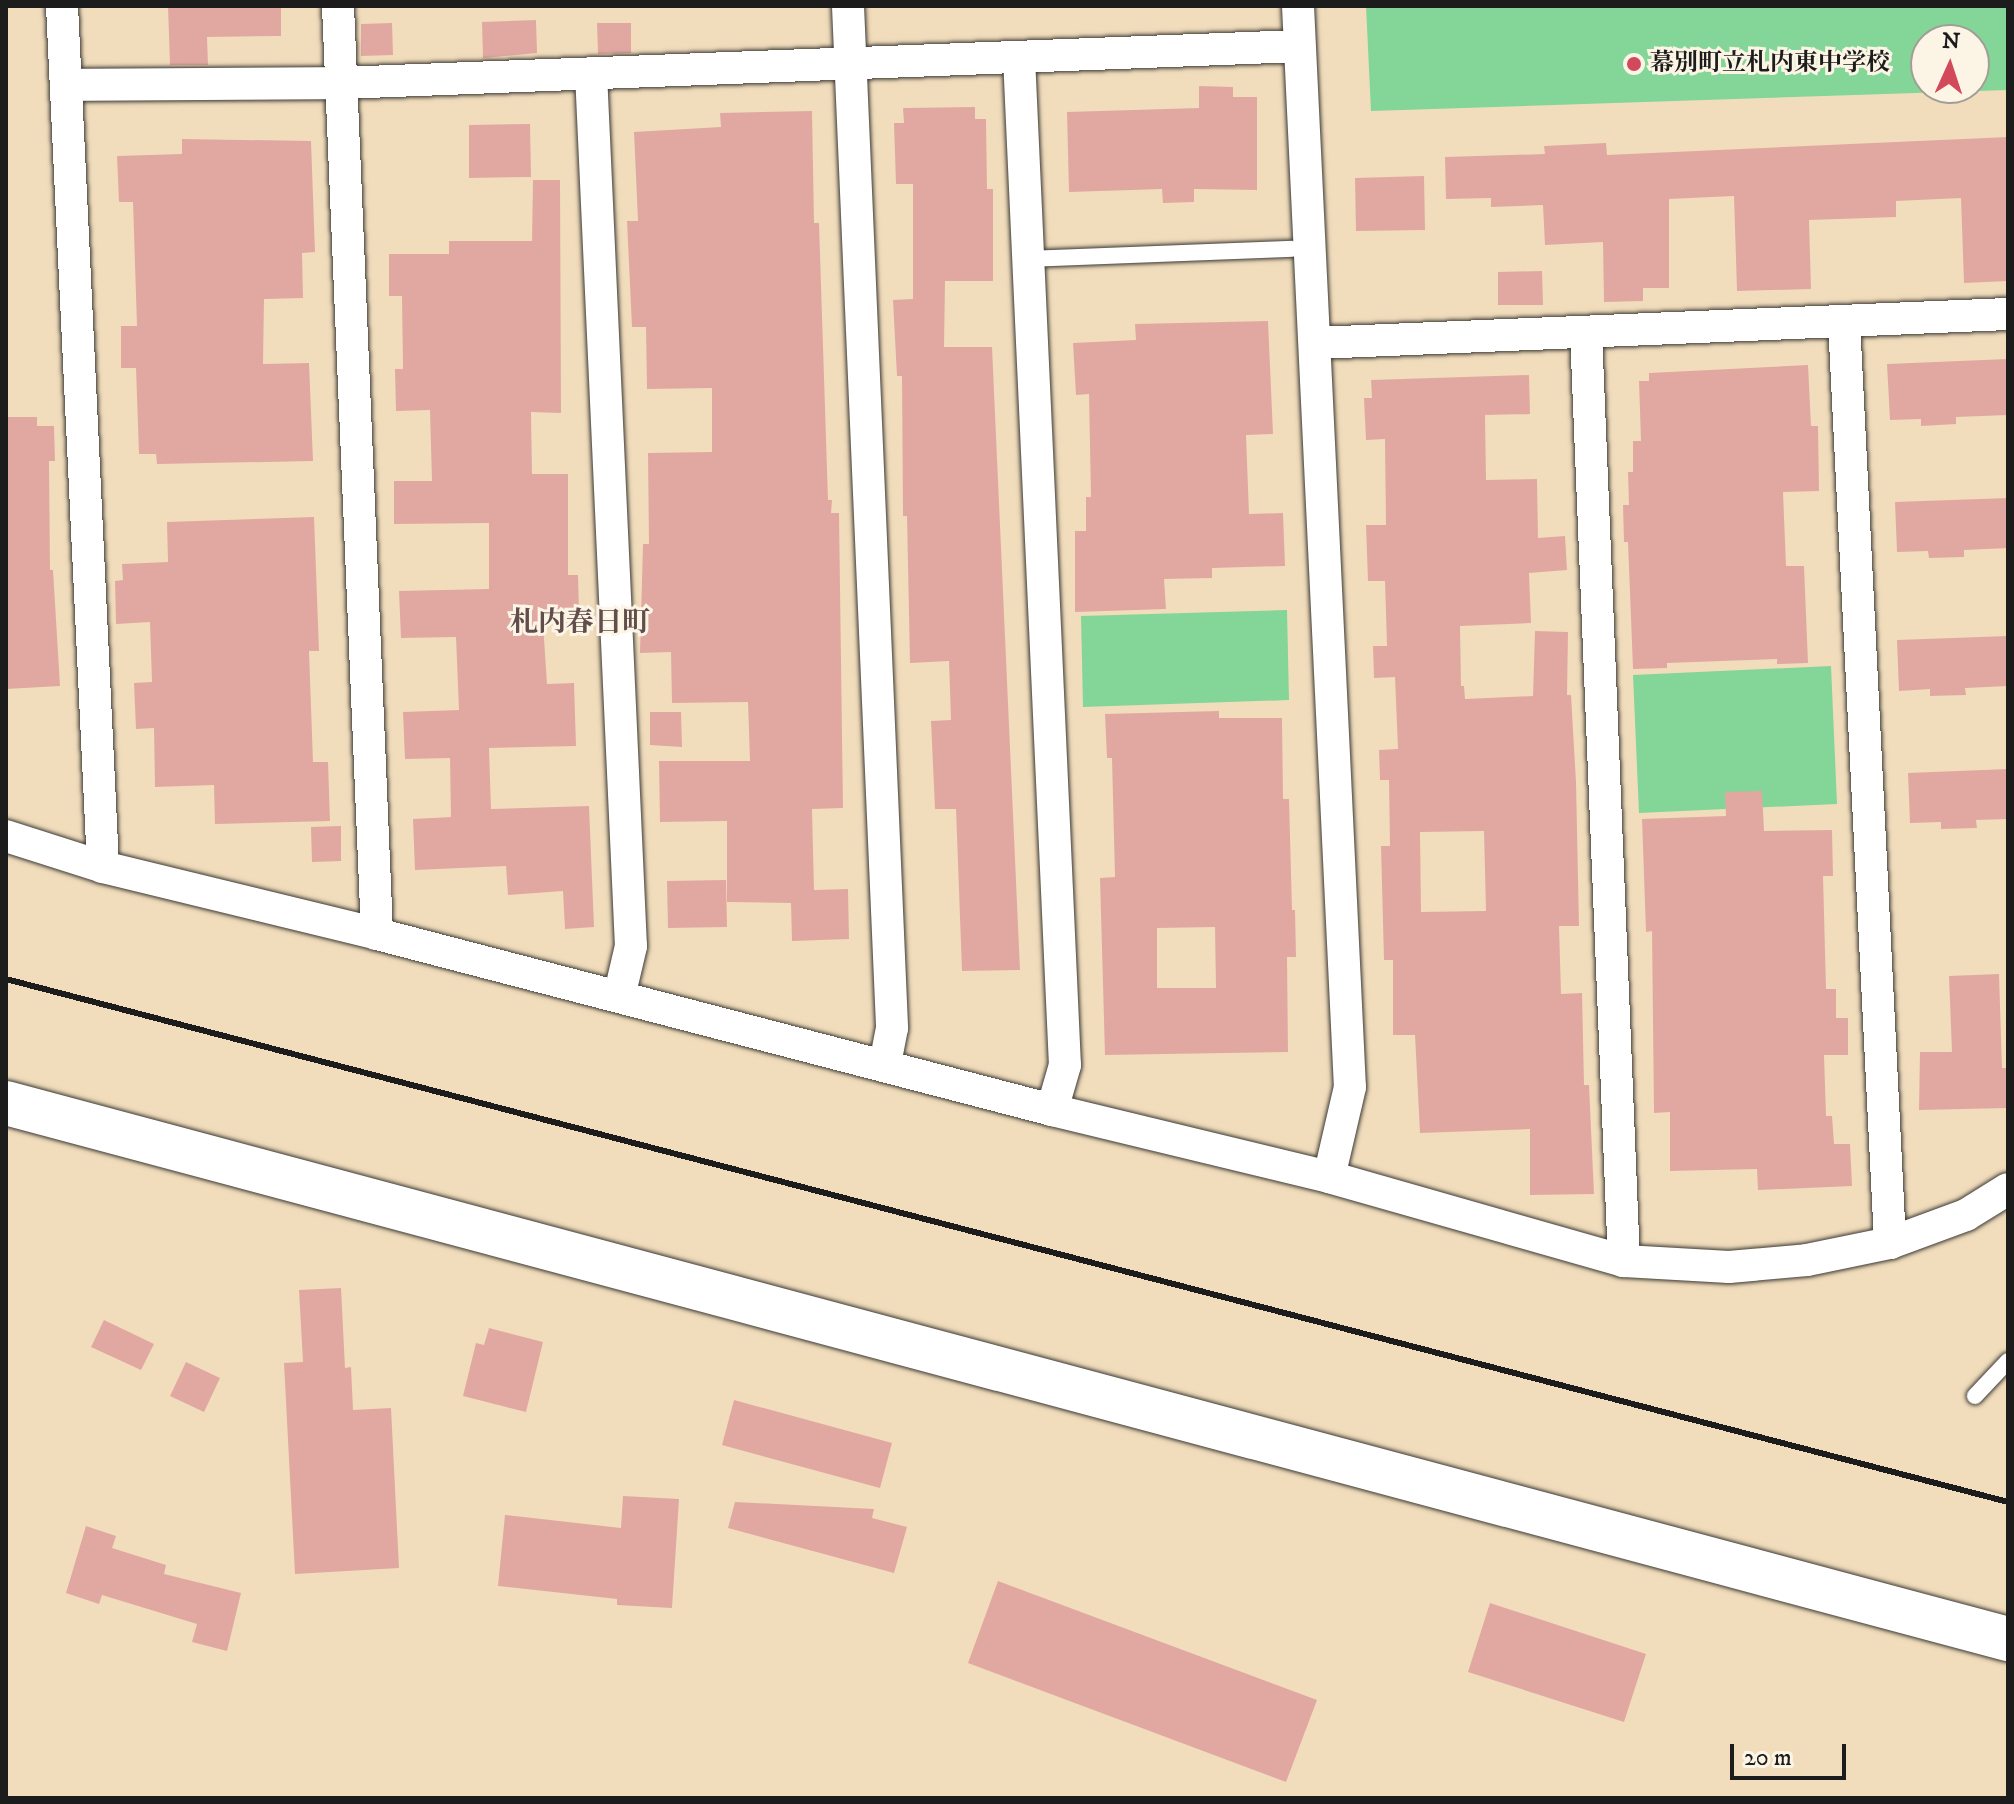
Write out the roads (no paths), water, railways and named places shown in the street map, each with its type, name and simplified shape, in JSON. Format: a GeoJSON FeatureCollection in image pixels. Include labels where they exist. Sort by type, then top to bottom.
{"type":"FeatureCollection","features":[{"type":"Feature","properties":{"kind":"street"},"geometry":{"type":"LineString","coordinates":[[62,6],[103,867]]}},
{"type":"Feature","properties":{"kind":"street"},"geometry":{"type":"LineString","coordinates":[[338,6],[377,934]]}},
{"type":"Feature","properties":{"kind":"street"},"geometry":{"type":"LineString","coordinates":[[848,6],[892,1028],[885,1065]]}},
{"type":"Feature","properties":{"kind":"street"},"geometry":{"type":"LineString","coordinates":[[1298,6],[1350,1087],[1329,1177]]}},
{"type":"Feature","properties":{"kind":"street"},"geometry":{"type":"LineString","coordinates":[[66,85],[341,83],[1299,46]]}},
{"type":"Feature","properties":{"kind":"street"},"geometry":{"type":"LineString","coordinates":[[1019,57],[1065,1065],[1052,1110]]}},
{"type":"Feature","properties":{"kind":"street"},"geometry":{"type":"LineString","coordinates":[[591,73],[631,946],[619,997]]}},
{"type":"Feature","properties":{"kind":"street"},"geometry":{"type":"LineString","coordinates":[[1316,343],[2008,314]]}},
{"type":"Feature","properties":{"kind":"street"},"geometry":{"type":"LineString","coordinates":[[1844,321],[1890,1243]]}},
{"type":"Feature","properties":{"kind":"street"},"geometry":{"type":"LineString","coordinates":[[1586,332],[1624,1261]]}},
{"type":"Feature","properties":{"kind":"street"},"geometry":{"type":"LineString","coordinates":[[6,836],[103,867],[377,934],[1052,1110],[1329,1177],[1624,1261],[1729,1267],[1807,1260],[1890,1243],[1966,1215],[2008,1189]]}},
{"type":"Feature","properties":{"kind":"street"},"geometry":{"type":"LineString","coordinates":[[6,1103],[2008,1639]]}},
{"type":"Feature","properties":{"kind":"lane"},"geometry":{"type":"LineString","coordinates":[[1028,259],[1292,249]]}},
{"type":"Feature","properties":{"kind":"lane"},"geometry":{"type":"LineString","coordinates":[[1975,1396],[2008,1361]]}},
{"type":"Feature","properties":{"kind":"railway"},"geometry":{"type":"LineString","coordinates":[[6,979],[2008,1502]]}},
{"type":"Feature","properties":{"kind":"place","name":"幕別町立札内東中学校"},"geometry":{"type":"Point","coordinates":[1634,64]}},
{"type":"Feature","properties":{"kind":"district","name":"札内春日町"},"geometry":{"type":"Point","coordinates":[580,623]}}]}
